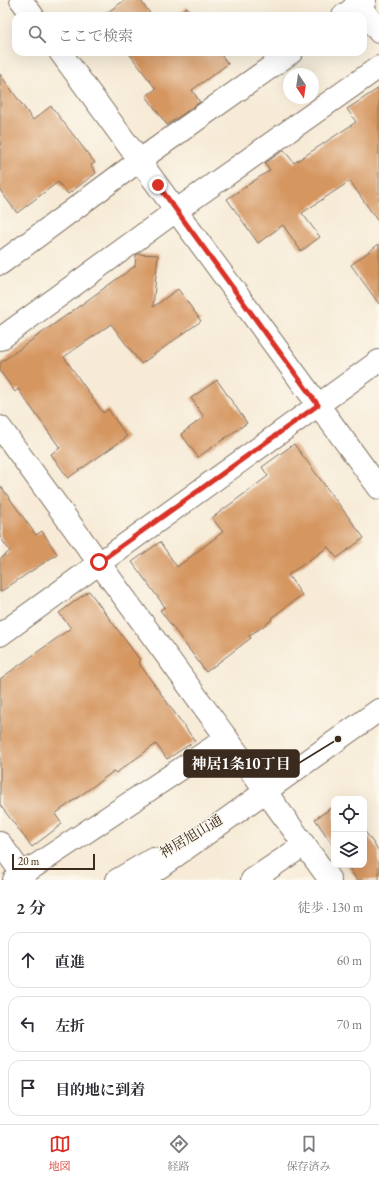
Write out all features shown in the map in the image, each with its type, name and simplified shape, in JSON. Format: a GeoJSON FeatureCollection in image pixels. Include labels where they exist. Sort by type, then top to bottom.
{"type":"FeatureCollection","features":[{"type":"Feature","properties":{"kind":"street"},"geometry":{"type":"LineString","coordinates":[[22,0],[30,12]]}},
{"type":"Feature","properties":{"kind":"street"},"geometry":{"type":"LineString","coordinates":[[367,18],[379,32]]}},
{"type":"Feature","properties":{"kind":"street"},"geometry":{"type":"LineString","coordinates":[[63,56],[379,488]]}},
{"type":"Feature","properties":{"kind":"street"},"geometry":{"type":"LineString","coordinates":[[0,264],[140,160],[286,56]]}},
{"type":"Feature","properties":{"kind":"street"},"geometry":{"type":"LineString","coordinates":[[0,339],[177,210],[379,67]]}},
{"type":"Feature","properties":{"kind":"street"},"geometry":{"type":"LineString","coordinates":[[0,635],[379,361]]}},
{"type":"Feature","properties":{"kind":"street"},"geometry":{"type":"LineString","coordinates":[[0,427],[330,880]]}},
{"type":"Feature","properties":{"kind":"street","name":"神居旭山通"},"geometry":{"type":"LineString","coordinates":[[142,880],[379,710]]}},
{"type":"Feature","properties":{"kind":"street"},"geometry":{"type":"LineString","coordinates":[[0,843],[18,877],[227,738]]}},
{"type":"Feature","properties":{"kind":"street","name":"神居旭山通"},"geometry":{"type":"LineString","coordinates":[[117,880],[266,792]]}},
{"type":"Feature","properties":{"kind":"street"},"geometry":{"type":"LineString","coordinates":[[252,880],[304,845]]}},
{"type":"Feature","properties":{"kind":"building"},"geometry":{"type":"Polygon","coordinates":[[[125,0],[140,0],[149,12],[108,12],[125,0]]]}},
{"type":"Feature","properties":{"kind":"building"},"geometry":{"type":"Polygon","coordinates":[[[187,7],[190,12],[180,12],[187,7]]]}},
{"type":"Feature","properties":{"kind":"building"},"geometry":{"type":"Polygon","coordinates":[[[131,56],[222,56],[228,64],[192,90],[200,102],[167,125],[146,96],[156,89],[131,56]]]}},
{"type":"Feature","properties":{"kind":"building"},"geometry":{"type":"Polygon","coordinates":[[[0,74],[33,120],[51,106],[95,163],[91,165],[96,173],[68,194],[58,182],[17,213],[0,190],[0,74]]]}},
{"type":"Feature","properties":{"kind":"building"},"geometry":{"type":"Polygon","coordinates":[[[379,88],[379,223],[350,181],[302,213],[320,237],[301,251],[283,225],[258,243],[227,199],[270,170],[265,163],[284,150],[294,163],[356,122],[347,109],[379,88]]]}},
{"type":"Feature","properties":{"kind":"building"},"geometry":{"type":"Polygon","coordinates":[[[379,244],[379,304],[351,265],[379,244]]]}},
{"type":"Feature","properties":{"kind":"building"},"geometry":{"type":"Polygon","coordinates":[[[136,255],[158,255],[153,307],[178,289],[201,321],[141,364],[111,324],[64,357],[103,413],[108,409],[127,437],[68,478],[51,454],[60,448],[18,389],[15,392],[0,371],[0,363],[135,266],[136,255]]]}},
{"type":"Feature","properties":{"kind":"building"},"geometry":{"type":"Polygon","coordinates":[[[217,380],[247,423],[198,457],[181,434],[204,417],[191,398],[217,380]]]}},
{"type":"Feature","properties":{"kind":"building"},"geometry":{"type":"Polygon","coordinates":[[[294,444],[364,538],[337,558],[328,547],[288,575],[302,595],[271,618],[272,620],[249,636],[251,638],[206,672],[160,610],[165,607],[132,562],[160,542],[177,567],[223,532],[212,518],[268,476],[262,467],[294,444]]]}},
{"type":"Feature","properties":{"kind":"building"},"geometry":{"type":"Polygon","coordinates":[[[0,485],[36,535],[42,531],[57,554],[0,592],[0,559],[10,551],[0,537],[0,485]]]}},
{"type":"Feature","properties":{"kind":"building"},"geometry":{"type":"Polygon","coordinates":[[[89,591],[140,660],[138,662],[195,741],[167,759],[156,744],[116,773],[114,771],[55,814],[62,824],[32,847],[0,805],[0,679],[71,628],[59,613],[89,591]]]}},
{"type":"Feature","properties":{"kind":"building"},"geometry":{"type":"Polygon","coordinates":[[[331,808],[331,843],[315,819],[331,808]]]}},
{"type":"Feature","properties":{"kind":"building"},"geometry":{"type":"Polygon","coordinates":[[[367,834],[379,851],[379,880],[357,880],[349,868],[367,868],[367,834]]]}},
{"type":"Feature","properties":{"kind":"place","name":"神居1条10丁目"},"geometry":{"type":"Point","coordinates":[338,739]}},
{"type":"Feature","properties":{"kind":"route"},"geometry":{"type":"LineString","coordinates":[[99,562],[318,405],[158,185]]}}]}
